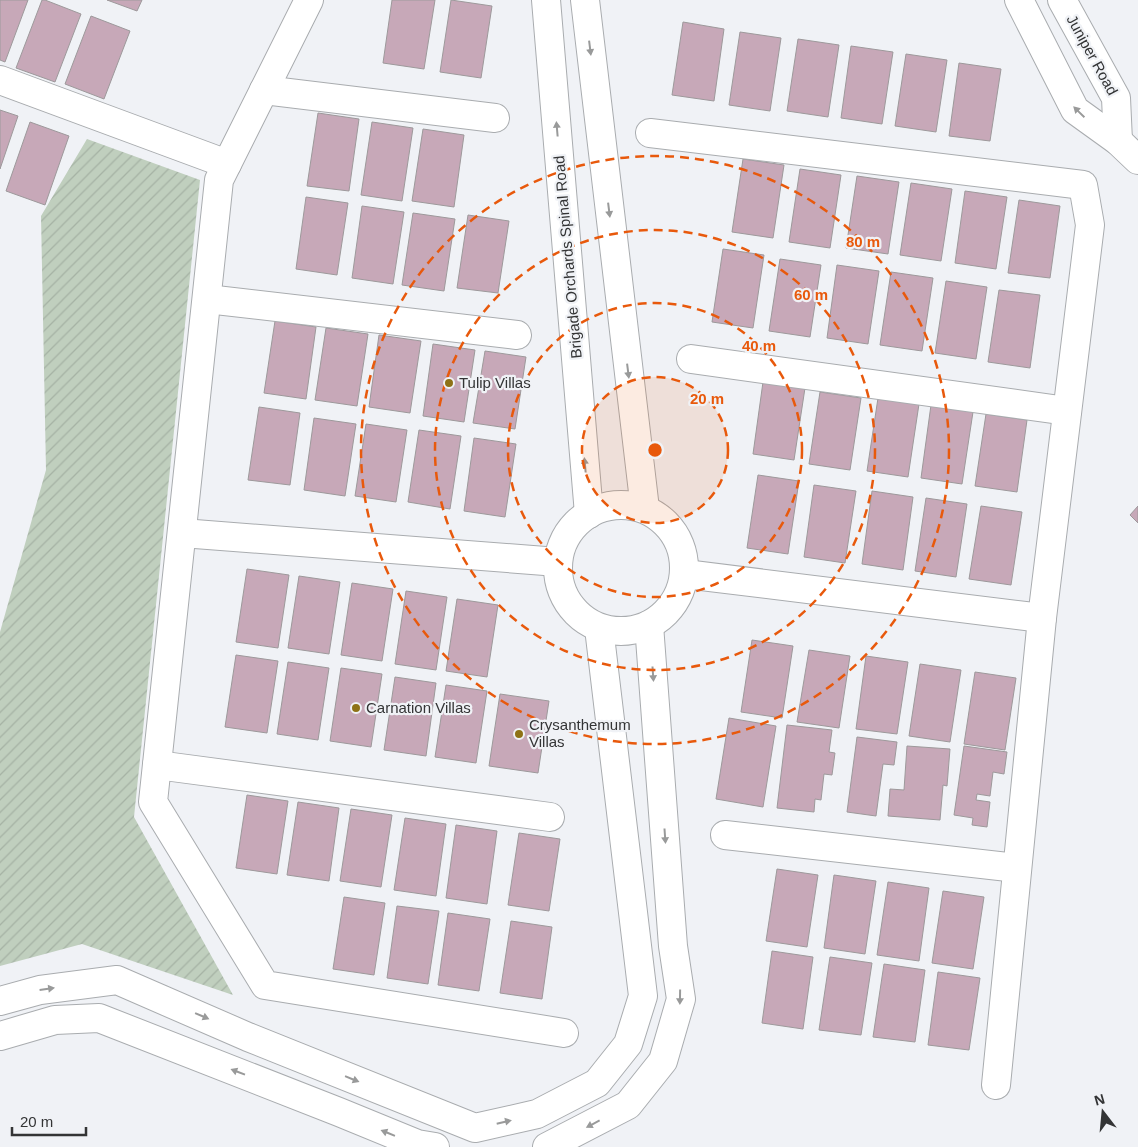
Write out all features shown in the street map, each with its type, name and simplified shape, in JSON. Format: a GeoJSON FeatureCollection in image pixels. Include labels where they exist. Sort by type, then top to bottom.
{"type":"FeatureCollection","features":[{"type":"Feature","properties":{"kind":"street"},"geometry":{"type":"LineString","coordinates":[[309,0],[219,180],[153,802],[265,985],[564,1033]]}},
{"type":"Feature","properties":{"kind":"street","name":"Brigade Orchards Spinal Road"},"geometry":{"type":"LineString","coordinates":[[546,0],[589,514]]}},
{"type":"Feature","properties":{"kind":"street"},"geometry":{"type":"LineString","coordinates":[[585,0],[645,510]]}},
{"type":"Feature","properties":{"kind":"street"},"geometry":{"type":"LineString","coordinates":[[1019,0],[1076,110],[1118,141],[1138,160]]}},
{"type":"Feature","properties":{"kind":"street","name":"Juniper Road"},"geometry":{"type":"LineString","coordinates":[[1062,0],[1116,98],[1118,141]]}},
{"type":"Feature","properties":{"kind":"street"},"geometry":{"type":"LineString","coordinates":[[0,80],[227,164]]}},
{"type":"Feature","properties":{"kind":"street"},"geometry":{"type":"LineString","coordinates":[[264,90],[496,118]]}},
{"type":"Feature","properties":{"kind":"street"},"geometry":{"type":"LineString","coordinates":[[650,133],[1083,185],[1090,225],[1042,618],[996,1085]]}},
{"type":"Feature","properties":{"kind":"street"},"geometry":{"type":"LineString","coordinates":[[207,299],[517,335]]}},
{"type":"Feature","properties":{"kind":"street"},"geometry":{"type":"LineString","coordinates":[[691,359],[1067,411]]}},
{"type":"Feature","properties":{"kind":"street"},"geometry":{"type":"LineString","coordinates":[[626,505],[645,510],[662,520],[676,535],[684,554],[685,574],[679,595],[667,612],[649,625],[633,631],[599,628],[581,618],[567,602],[559,583],[558,562],[563,543],[574,526],[589,514],[607,507],[626,505]]}},
{"type":"Feature","properties":{"kind":"street"},"geometry":{"type":"LineString","coordinates":[[182,533],[558,562]]}},
{"type":"Feature","properties":{"kind":"street"},"geometry":{"type":"LineString","coordinates":[[685,574],[1042,618]]}},
{"type":"Feature","properties":{"kind":"street"},"geometry":{"type":"LineString","coordinates":[[548,1147],[628,1105],[663,1061],[681,1000],[673,946],[649,625]]}},
{"type":"Feature","properties":{"kind":"street"},"geometry":{"type":"LineString","coordinates":[[0,1001],[40,990],[117,980],[248,1037],[474,1128],[537,1114],[597,1083],[628,1044],[643,996],[599,628]]}},
{"type":"Feature","properties":{"kind":"street"},"geometry":{"type":"LineString","coordinates":[[157,766],[550,817]]}},
{"type":"Feature","properties":{"kind":"street"},"geometry":{"type":"LineString","coordinates":[[726,835],[1017,868]]}},
{"type":"Feature","properties":{"kind":"street"},"geometry":{"type":"LineString","coordinates":[[156,1041],[171,1003]]}},
{"type":"Feature","properties":{"kind":"street"},"geometry":{"type":"LineString","coordinates":[[0,1036],[55,1020],[99,1018],[417,1144],[435,1147]]}},
{"type":"Feature","properties":{"kind":"green space"},"geometry":{"type":"Polygon","coordinates":[[[87,139],[200,180],[134,817],[233,995],[82,944],[0,966],[0,632],[46,470],[41,216],[87,139]]]}},
{"type":"Feature","properties":{"kind":"building"},"geometry":{"type":"Polygon","coordinates":[[[0,0],[28,0],[5,62],[0,60],[0,0]]]}},
{"type":"Feature","properties":{"kind":"building"},"geometry":{"type":"Polygon","coordinates":[[[42,0],[81,14],[55,82],[16,68],[42,0]]]}},
{"type":"Feature","properties":{"kind":"building"},"geometry":{"type":"Polygon","coordinates":[[[107,0],[142,0],[137,11],[107,0]]]}},
{"type":"Feature","properties":{"kind":"building"},"geometry":{"type":"Polygon","coordinates":[[[392,0],[435,0],[424,69],[383,63],[392,0]]]}},
{"type":"Feature","properties":{"kind":"building"},"geometry":{"type":"Polygon","coordinates":[[[451,0],[492,6],[481,78],[440,72],[451,0]]]}},
{"type":"Feature","properties":{"kind":"building"},"geometry":{"type":"Polygon","coordinates":[[[91,16],[130,31],[104,99],[65,84],[91,16]]]}},
{"type":"Feature","properties":{"kind":"building"},"geometry":{"type":"Polygon","coordinates":[[[683,22],[724,29],[714,101],[672,95],[683,22]]]}},
{"type":"Feature","properties":{"kind":"building"},"geometry":{"type":"Polygon","coordinates":[[[740,32],[781,38],[770,111],[729,105],[740,32]]]}},
{"type":"Feature","properties":{"kind":"building"},"geometry":{"type":"Polygon","coordinates":[[[798,39],[839,45],[828,117],[787,111],[798,39]]]}},
{"type":"Feature","properties":{"kind":"building"},"geometry":{"type":"Polygon","coordinates":[[[851,46],[893,52],[882,124],[841,118],[851,46]]]}},
{"type":"Feature","properties":{"kind":"building"},"geometry":{"type":"Polygon","coordinates":[[[906,54],[947,60],[936,132],[895,126],[906,54]]]}},
{"type":"Feature","properties":{"kind":"building"},"geometry":{"type":"Polygon","coordinates":[[[959,63],[1001,69],[990,141],[949,136],[959,63]]]}},
{"type":"Feature","properties":{"kind":"building"},"geometry":{"type":"Polygon","coordinates":[[[0,110],[18,116],[0,169],[0,110]]]}},
{"type":"Feature","properties":{"kind":"building"},"geometry":{"type":"Polygon","coordinates":[[[318,113],[359,119],[349,191],[307,186],[318,113]]]}},
{"type":"Feature","properties":{"kind":"building"},"geometry":{"type":"Polygon","coordinates":[[[30,122],[69,136],[45,205],[6,191],[30,122]]]}},
{"type":"Feature","properties":{"kind":"building"},"geometry":{"type":"Polygon","coordinates":[[[372,122],[413,128],[402,201],[361,195],[372,122]]]}},
{"type":"Feature","properties":{"kind":"building"},"geometry":{"type":"Polygon","coordinates":[[[423,129],[464,135],[454,207],[412,201],[423,129]]]}},
{"type":"Feature","properties":{"kind":"building"},"geometry":{"type":"Polygon","coordinates":[[[743,159],[784,165],[773,238],[732,232],[743,159]]]}},
{"type":"Feature","properties":{"kind":"building"},"geometry":{"type":"Polygon","coordinates":[[[800,169],[841,175],[830,248],[789,242],[800,169]]]}},
{"type":"Feature","properties":{"kind":"building"},"geometry":{"type":"Polygon","coordinates":[[[857,176],[899,182],[888,254],[846,248],[857,176]]]}},
{"type":"Feature","properties":{"kind":"building"},"geometry":{"type":"Polygon","coordinates":[[[911,183],[952,189],[941,261],[900,255],[911,183]]]}},
{"type":"Feature","properties":{"kind":"building"},"geometry":{"type":"Polygon","coordinates":[[[965,191],[1007,197],[996,269],[955,263],[965,191]]]}},
{"type":"Feature","properties":{"kind":"building"},"geometry":{"type":"Polygon","coordinates":[[[306,197],[348,203],[337,275],[296,269],[306,197]]]}},
{"type":"Feature","properties":{"kind":"building"},"geometry":{"type":"Polygon","coordinates":[[[1019,200],[1060,206],[1050,278],[1008,273],[1019,200]]]}},
{"type":"Feature","properties":{"kind":"building"},"geometry":{"type":"Polygon","coordinates":[[[362,206],[404,212],[393,284],[352,278],[362,206]]]}},
{"type":"Feature","properties":{"kind":"building"},"geometry":{"type":"Polygon","coordinates":[[[413,213],[455,219],[444,291],[402,285],[413,213]]]}},
{"type":"Feature","properties":{"kind":"building"},"geometry":{"type":"Polygon","coordinates":[[[468,215],[509,221],[498,293],[457,288],[468,215]]]}},
{"type":"Feature","properties":{"kind":"building"},"geometry":{"type":"Polygon","coordinates":[[[723,249],[764,255],[753,328],[712,322],[723,249]]]}},
{"type":"Feature","properties":{"kind":"building"},"geometry":{"type":"Polygon","coordinates":[[[780,259],[821,265],[810,337],[769,331],[780,259]]]}},
{"type":"Feature","properties":{"kind":"building"},"geometry":{"type":"Polygon","coordinates":[[[837,265],[879,271],[868,344],[827,338],[837,265]]]}},
{"type":"Feature","properties":{"kind":"building"},"geometry":{"type":"Polygon","coordinates":[[[891,272],[933,278],[922,351],[880,345],[891,272]]]}},
{"type":"Feature","properties":{"kind":"building"},"geometry":{"type":"Polygon","coordinates":[[[946,281],[987,287],[976,359],[935,353],[946,281]]]}},
{"type":"Feature","properties":{"kind":"building"},"geometry":{"type":"Polygon","coordinates":[[[999,290],[1040,295],[1030,368],[988,362],[999,290]]]}},
{"type":"Feature","properties":{"kind":"building"},"geometry":{"type":"Polygon","coordinates":[[[275,321],[316,327],[306,399],[264,393],[275,321]]]}},
{"type":"Feature","properties":{"kind":"building"},"geometry":{"type":"Polygon","coordinates":[[[326,328],[368,334],[357,406],[315,400],[326,328]]]}},
{"type":"Feature","properties":{"kind":"building"},"geometry":{"type":"Polygon","coordinates":[[[379,335],[421,341],[410,413],[369,407],[379,335]]]}},
{"type":"Feature","properties":{"kind":"building","name":"Tulip Villas"},"geometry":{"type":"Polygon","coordinates":[[[433,344],[475,350],[464,422],[423,416],[433,344]]]}},
{"type":"Feature","properties":{"kind":"building"},"geometry":{"type":"Polygon","coordinates":[[[485,351],[526,357],[515,429],[473,423],[485,351]]]}},
{"type":"Feature","properties":{"kind":"building"},"geometry":{"type":"Polygon","coordinates":[[[763,382],[805,388],[794,460],[753,454],[763,382]]]}},
{"type":"Feature","properties":{"kind":"building"},"geometry":{"type":"Polygon","coordinates":[[[820,392],[861,398],[850,470],[809,464],[820,392]]]}},
{"type":"Feature","properties":{"kind":"building"},"geometry":{"type":"Polygon","coordinates":[[[878,398],[919,404],[908,477],[867,471],[878,398]]]}},
{"type":"Feature","properties":{"kind":"building"},"geometry":{"type":"Polygon","coordinates":[[[931,405],[973,412],[962,484],[921,478],[931,405]]]}},
{"type":"Feature","properties":{"kind":"building"},"geometry":{"type":"Polygon","coordinates":[[[259,407],[300,413],[290,485],[248,480],[259,407]]]}},
{"type":"Feature","properties":{"kind":"building"},"geometry":{"type":"Polygon","coordinates":[[[986,414],[1027,420],[1017,492],[975,486],[986,414]]]}},
{"type":"Feature","properties":{"kind":"building"},"geometry":{"type":"Polygon","coordinates":[[[314,418],[356,424],[345,496],[304,490],[314,418]]]}},
{"type":"Feature","properties":{"kind":"building"},"geometry":{"type":"Polygon","coordinates":[[[366,424],[407,430],[396,502],[355,496],[366,424]]]}},
{"type":"Feature","properties":{"kind":"building"},"geometry":{"type":"Polygon","coordinates":[[[419,430],[461,436],[450,509],[408,502],[419,430]]]}},
{"type":"Feature","properties":{"kind":"building"},"geometry":{"type":"Polygon","coordinates":[[[474,438],[516,444],[505,517],[464,511],[474,438]]]}},
{"type":"Feature","properties":{"kind":"building"},"geometry":{"type":"Polygon","coordinates":[[[758,475],[799,481],[788,554],[747,548],[758,475]]]}},
{"type":"Feature","properties":{"kind":"building"},"geometry":{"type":"Polygon","coordinates":[[[814,485],[856,491],[845,563],[804,557],[814,485]]]}},
{"type":"Feature","properties":{"kind":"building"},"geometry":{"type":"Polygon","coordinates":[[[872,491],[913,497],[903,570],[862,564],[872,491]]]}},
{"type":"Feature","properties":{"kind":"building"},"geometry":{"type":"Polygon","coordinates":[[[926,498],[967,504],[956,577],[915,571],[926,498]]]}},
{"type":"Feature","properties":{"kind":"building"},"geometry":{"type":"Polygon","coordinates":[[[981,506],[1022,512],[1011,585],[969,579],[981,506]]]}},
{"type":"Feature","properties":{"kind":"building"},"geometry":{"type":"Polygon","coordinates":[[[1138,506],[1138,523],[1130,515],[1138,506]]]}},
{"type":"Feature","properties":{"kind":"building"},"geometry":{"type":"Polygon","coordinates":[[[247,569],[289,575],[278,648],[236,642],[247,569]]]}},
{"type":"Feature","properties":{"kind":"building"},"geometry":{"type":"Polygon","coordinates":[[[299,576],[340,582],[329,654],[288,648],[299,576]]]}},
{"type":"Feature","properties":{"kind":"building"},"geometry":{"type":"Polygon","coordinates":[[[352,583],[393,589],[382,661],[341,655],[352,583]]]}},
{"type":"Feature","properties":{"kind":"building"},"geometry":{"type":"Polygon","coordinates":[[[406,591],[447,597],[436,670],[395,664],[406,591]]]}},
{"type":"Feature","properties":{"kind":"building"},"geometry":{"type":"Polygon","coordinates":[[[457,599],[498,605],[487,677],[446,671],[457,599]]]}},
{"type":"Feature","properties":{"kind":"building"},"geometry":{"type":"Polygon","coordinates":[[[752,640],[793,646],[782,718],[741,712],[752,640]]]}},
{"type":"Feature","properties":{"kind":"building"},"geometry":{"type":"Polygon","coordinates":[[[809,650],[850,656],[839,728],[797,722],[809,650]]]}},
{"type":"Feature","properties":{"kind":"building"},"geometry":{"type":"Polygon","coordinates":[[[236,655],[278,661],[267,733],[225,727],[236,655]]]}},
{"type":"Feature","properties":{"kind":"building"},"geometry":{"type":"Polygon","coordinates":[[[866,656],[908,662],[897,734],[856,729],[866,656]]]}},
{"type":"Feature","properties":{"kind":"building"},"geometry":{"type":"Polygon","coordinates":[[[288,662],[329,668],[318,740],[277,734],[288,662]]]}},
{"type":"Feature","properties":{"kind":"building"},"geometry":{"type":"Polygon","coordinates":[[[920,664],[961,670],[950,742],[909,736],[920,664]]]}},
{"type":"Feature","properties":{"kind":"building","name":"Carnation Villas"},"geometry":{"type":"Polygon","coordinates":[[[341,668],[382,674],[371,747],[330,741],[341,668]]]}},
{"type":"Feature","properties":{"kind":"building"},"geometry":{"type":"Polygon","coordinates":[[[975,672],[1016,678],[1005,750],[964,744],[975,672]]]}},
{"type":"Feature","properties":{"kind":"building"},"geometry":{"type":"Polygon","coordinates":[[[395,677],[436,683],[426,756],[384,750],[395,677]]]}},
{"type":"Feature","properties":{"kind":"building","name":"Carnation Villas"},"geometry":{"type":"Polygon","coordinates":[[[446,685],[487,691],[476,763],[435,757],[446,685]]]}},
{"type":"Feature","properties":{"kind":"building","name":"Crysanthemum Villas"},"geometry":{"type":"Polygon","coordinates":[[[500,694],[549,701],[538,773],[489,766],[500,694]]]}},
{"type":"Feature","properties":{"kind":"building"},"geometry":{"type":"Polygon","coordinates":[[[729,718],[776,726],[763,807],[716,799],[729,718]]]}},
{"type":"Feature","properties":{"kind":"building"},"geometry":{"type":"Polygon","coordinates":[[[787,725],[832,730],[829,752],[835,753],[832,775],[824,774],[821,800],[815,799],[814,812],[777,808],[787,725]]]}},
{"type":"Feature","properties":{"kind":"building"},"geometry":{"type":"Polygon","coordinates":[[[857,737],[897,742],[894,765],[883,764],[876,816],[847,812],[857,737]]]}},
{"type":"Feature","properties":{"kind":"building"},"geometry":{"type":"Polygon","coordinates":[[[907,746],[950,749],[947,786],[943,785],[940,820],[888,816],[890,789],[904,790],[907,746]]]}},
{"type":"Feature","properties":{"kind":"building"},"geometry":{"type":"Polygon","coordinates":[[[964,746],[1007,752],[1004,774],[993,772],[990,796],[977,794],[976,800],[990,802],[987,827],[972,825],[973,818],[954,815],[964,746]]]}},
{"type":"Feature","properties":{"kind":"building"},"geometry":{"type":"Polygon","coordinates":[[[247,795],[288,801],[277,874],[236,868],[247,795]]]}},
{"type":"Feature","properties":{"kind":"building"},"geometry":{"type":"Polygon","coordinates":[[[298,802],[339,808],[329,881],[287,875],[298,802]]]}},
{"type":"Feature","properties":{"kind":"building"},"geometry":{"type":"Polygon","coordinates":[[[351,809],[392,815],[381,887],[340,881],[351,809]]]}},
{"type":"Feature","properties":{"kind":"building"},"geometry":{"type":"Polygon","coordinates":[[[405,818],[446,824],[436,896],[394,890],[405,818]]]}},
{"type":"Feature","properties":{"kind":"building"},"geometry":{"type":"Polygon","coordinates":[[[456,825],[497,831],[487,904],[446,898],[456,825]]]}},
{"type":"Feature","properties":{"kind":"building"},"geometry":{"type":"Polygon","coordinates":[[[519,833],[560,839],[549,911],[508,905],[519,833]]]}},
{"type":"Feature","properties":{"kind":"building"},"geometry":{"type":"Polygon","coordinates":[[[777,869],[818,875],[807,947],[766,941],[777,869]]]}},
{"type":"Feature","properties":{"kind":"building"},"geometry":{"type":"Polygon","coordinates":[[[834,875],[876,881],[865,954],[824,948],[834,875]]]}},
{"type":"Feature","properties":{"kind":"building"},"geometry":{"type":"Polygon","coordinates":[[[888,882],[929,888],[919,961],[877,955],[888,882]]]}},
{"type":"Feature","properties":{"kind":"building"},"geometry":{"type":"Polygon","coordinates":[[[943,891],[984,897],[973,969],[932,963],[943,891]]]}},
{"type":"Feature","properties":{"kind":"building"},"geometry":{"type":"Polygon","coordinates":[[[344,897],[385,903],[374,975],[333,969],[344,897]]]}},
{"type":"Feature","properties":{"kind":"building"},"geometry":{"type":"Polygon","coordinates":[[[397,906],[439,911],[428,984],[387,978],[397,906]]]}},
{"type":"Feature","properties":{"kind":"building"},"geometry":{"type":"Polygon","coordinates":[[[448,913],[490,919],[479,991],[438,985],[448,913]]]}},
{"type":"Feature","properties":{"kind":"building"},"geometry":{"type":"Polygon","coordinates":[[[511,921],[552,927],[542,999],[500,993],[511,921]]]}},
{"type":"Feature","properties":{"kind":"building"},"geometry":{"type":"Polygon","coordinates":[[[772,951],[813,957],[803,1029],[762,1023],[772,951]]]}},
{"type":"Feature","properties":{"kind":"building"},"geometry":{"type":"Polygon","coordinates":[[[830,957],[872,963],[861,1035],[819,1030],[830,957]]]}},
{"type":"Feature","properties":{"kind":"building"},"geometry":{"type":"Polygon","coordinates":[[[884,964],[925,970],[915,1042],[873,1037],[884,964]]]}},
{"type":"Feature","properties":{"kind":"building"},"geometry":{"type":"Polygon","coordinates":[[[938,972],[980,978],[969,1050],[928,1045],[938,972]]]}},
{"type":"Feature","properties":{"kind":"place","name":"Tulip Villas"},"geometry":{"type":"Point","coordinates":[449,383]}},
{"type":"Feature","properties":{"kind":"place","name":"Carnation Villas"},"geometry":{"type":"Point","coordinates":[356,708]}},
{"type":"Feature","properties":{"kind":"place","name":"Crysanthemum Villas"},"geometry":{"type":"Point","coordinates":[519,734]}}]}
